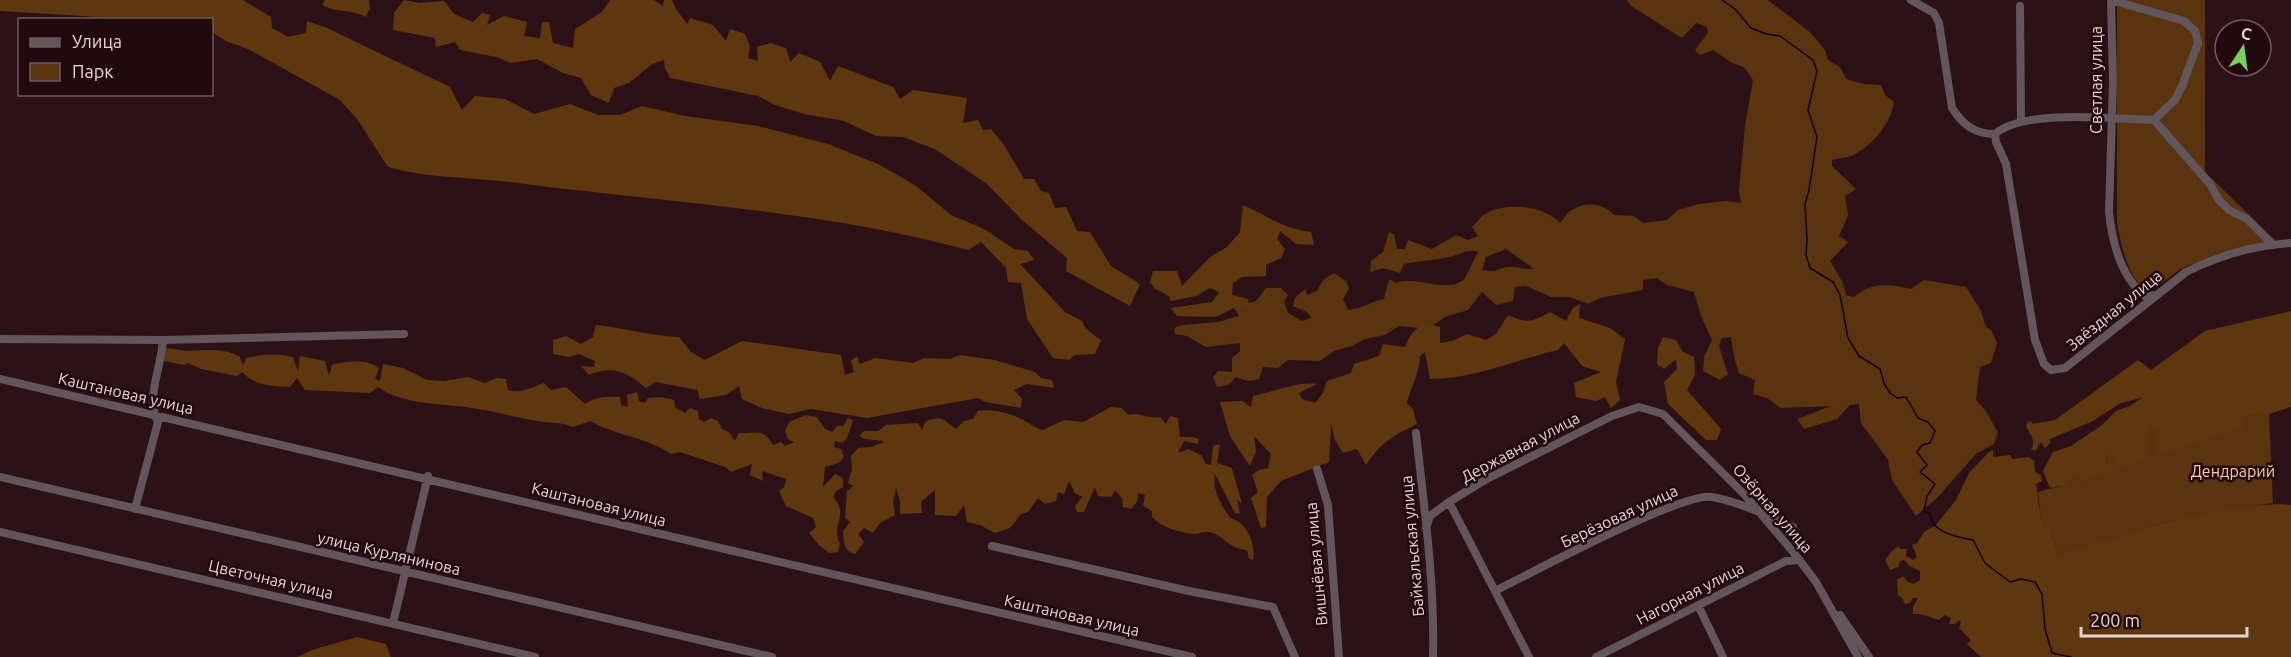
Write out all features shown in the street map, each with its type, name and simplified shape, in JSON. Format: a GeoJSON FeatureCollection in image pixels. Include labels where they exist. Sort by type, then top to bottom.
{"type":"FeatureCollection","features":[{"type":"Feature","properties":{"kind":"street"},"geometry":{"type":"LineString","coordinates":[[1911,0],[1927,7],[1934,13],[1939,23],[1952,108],[1972,130],[1995,135],[2004,127],[2021,121],[2063,117],[2154,120],[2210,184],[2219,200],[2229,210],[2247,219],[2273,245]]}},
{"type":"Feature","properties":{"kind":"street","name":"Светлая улица"},"geometry":{"type":"LineString","coordinates":[[2154,120],[2175,100],[2182,86],[2198,43],[2195,31],[2184,21],[2111,0],[2112,119],[2109,212],[2111,229],[2122,264],[2136,288],[2145,296],[2157,294]]}},
{"type":"Feature","properties":{"kind":"street"},"geometry":{"type":"LineString","coordinates":[[2020,6],[2021,121]]}},
{"type":"Feature","properties":{"kind":"street","name":"Звёздная улица"},"geometry":{"type":"LineString","coordinates":[[1995,135],[1995,142],[2006,164],[2035,340],[2044,364],[2051,370],[2065,368],[2186,272],[2202,264],[2273,245],[2291,243]]}},
{"type":"Feature","properties":{"kind":"street"},"geometry":{"type":"LineString","coordinates":[[0,339],[163,340],[404,334]]}},
{"type":"Feature","properties":{"kind":"street"},"geometry":{"type":"LineString","coordinates":[[135,508],[158,422],[154,414],[154,391],[163,354],[163,340]]}},
{"type":"Feature","properties":{"kind":"street","name":"Каштановая улица"},"geometry":{"type":"LineString","coordinates":[[0,379],[428,477],[891,589],[1192,657]]}},
{"type":"Feature","properties":{"kind":"street","name":"Державная улица"},"geometry":{"type":"LineString","coordinates":[[1426,528],[1430,516],[1485,480],[1612,416],[1639,407]]}},
{"type":"Feature","properties":{"kind":"street","name":"Озёрная улица"},"geometry":{"type":"LineString","coordinates":[[1639,407],[1662,414],[1760,512],[1799,560],[1825,598],[1858,657]]}},
{"type":"Feature","properties":{"kind":"street","name":"Байкальская улица"},"geometry":{"type":"LineString","coordinates":[[1416,433],[1434,617],[1433,657]]}},
{"type":"Feature","properties":{"kind":"street","name":"Вишнёвая улица"},"geometry":{"type":"LineString","coordinates":[[1317,469],[1328,505],[1339,657]]}},
{"type":"Feature","properties":{"kind":"street","name":"улица Курлянинова"},"geometry":{"type":"LineString","coordinates":[[0,477],[772,657]]}},
{"type":"Feature","properties":{"kind":"street"},"geometry":{"type":"LineString","coordinates":[[393,623],[428,477]]}},
{"type":"Feature","properties":{"kind":"street","name":"Берёзовая улица"},"geometry":{"type":"LineString","coordinates":[[1495,591],[1662,510],[1697,497],[1711,497],[1760,512],[1793,527]]}},
{"type":"Feature","properties":{"kind":"street"},"geometry":{"type":"LineString","coordinates":[[1449,502],[1529,657]]}},
{"type":"Feature","properties":{"kind":"street","name":"Цветочная улица"},"geometry":{"type":"LineString","coordinates":[[0,532],[535,657]]}},
{"type":"Feature","properties":{"kind":"street"},"geometry":{"type":"LineString","coordinates":[[992,546],[1189,591],[1273,607],[1295,657]]}},
{"type":"Feature","properties":{"kind":"street","name":"Нагорная улица"},"geometry":{"type":"LineString","coordinates":[[1596,657],[1786,561],[1799,560]]}},
{"type":"Feature","properties":{"kind":"street"},"geometry":{"type":"LineString","coordinates":[[1825,598],[1831,601],[1837,609],[1869,657]]}},
{"type":"Feature","properties":{"kind":"street"},"geometry":{"type":"LineString","coordinates":[[1698,605],[1723,657]]}},
{"type":"Feature","properties":{"kind":"green space"},"geometry":{"type":"Polygon","coordinates":[[[1627,0],[1768,0],[1811,33],[1825,50],[1828,60],[1840,67],[1846,79],[1864,84],[1881,85],[1885,95],[1894,102],[1885,125],[1869,145],[1853,155],[1832,160],[1832,166],[1856,189],[1845,196],[1848,215],[1839,236],[1848,242],[1830,261],[1843,283],[1846,295],[1854,297],[1867,289],[1881,286],[1911,289],[1924,280],[1966,287],[1980,309],[1986,327],[1991,330],[1997,343],[1991,363],[1980,367],[1976,400],[1986,411],[1998,433],[1994,444],[1976,454],[1937,498],[1916,516],[1892,480],[1888,460],[1861,423],[1859,404],[1850,405],[1837,419],[1804,429],[1797,419],[1831,406],[1781,408],[1767,398],[1753,394],[1755,380],[1739,373],[1731,337],[1722,338],[1719,346],[1728,374],[1720,380],[1703,371],[1704,357],[1712,340],[1701,316],[1694,292],[1667,285],[1657,278],[1643,280],[1643,290],[1600,298],[1588,304],[1570,297],[1551,297],[1526,286],[1515,287],[1513,301],[1496,305],[1482,292],[1468,310],[1445,317],[1433,325],[1423,322],[1418,328],[1399,326],[1385,335],[1365,339],[1352,346],[1334,351],[1320,361],[1288,360],[1278,368],[1263,367],[1259,379],[1248,381],[1236,377],[1228,385],[1217,387],[1213,377],[1218,371],[1232,372],[1232,358],[1240,351],[1240,343],[1206,347],[1187,336],[1175,334],[1174,328],[1182,325],[1218,322],[1239,316],[1234,308],[1256,301],[1266,288],[1281,288],[1288,295],[1284,302],[1288,313],[1302,321],[1311,318],[1307,312],[1293,306],[1295,298],[1305,289],[1307,295],[1317,291],[1323,280],[1334,273],[1346,281],[1349,289],[1343,299],[1348,310],[1384,299],[1389,279],[1396,283],[1409,281],[1454,284],[1464,280],[1478,252],[1467,251],[1444,258],[1404,264],[1400,273],[1383,268],[1370,272],[1371,261],[1383,252],[1389,232],[1394,234],[1397,249],[1405,249],[1408,240],[1432,249],[1456,235],[1468,240],[1478,236],[1472,227],[1478,220],[1485,214],[1503,208],[1534,209],[1544,212],[1560,223],[1572,210],[1590,204],[1606,208],[1614,215],[1634,216],[1643,223],[1667,220],[1678,210],[1699,204],[1726,201],[1741,203],[1739,191],[1745,126],[1753,80],[1744,67],[1732,63],[1713,50],[1700,55],[1695,50],[1708,33],[1707,27],[1696,23],[1682,38],[1631,6],[1627,0]],[[1506,249],[1486,257],[1482,270],[1494,271],[1510,267],[1534,269],[1506,249]]]}},
{"type":"Feature","properties":{"kind":"green space"},"geometry":{"type":"Polygon","coordinates":[[[2117,0],[2205,0],[2205,172],[2276,241],[2185,267],[2146,292],[2130,269],[2117,224],[2117,0]]]}},
{"type":"Feature","properties":{"kind":"green space","name":"Дендрарий"},"geometry":{"type":"Polygon","coordinates":[[[2269,414],[2273,503],[2164,523],[2058,555],[2050,529],[2045,529],[2041,518],[2038,492],[2060,486],[2069,477],[2076,475],[2083,481],[2107,466],[2105,451],[2147,428],[2157,427],[2157,456],[2244,421],[2248,415],[2269,414]]]}},
{"type":"Feature","properties":{"kind":"shaded area"},"geometry":{"type":"Polygon","coordinates":[[[0,0],[243,0],[271,17],[272,28],[288,37],[306,33],[307,21],[327,28],[450,87],[462,110],[475,96],[505,99],[534,114],[570,104],[598,115],[620,115],[642,106],[685,116],[758,126],[828,144],[878,164],[915,185],[951,215],[984,229],[1014,249],[1028,251],[1034,260],[1020,264],[1065,312],[1082,321],[1086,329],[1101,340],[1095,354],[1075,355],[1069,360],[1053,358],[1027,319],[1021,283],[1008,282],[1006,268],[981,242],[968,250],[913,236],[801,216],[404,171],[388,167],[357,119],[340,100],[248,49],[226,41],[213,33],[213,18],[115,18],[0,11],[0,0]]]}},
{"type":"Feature","properties":{"kind":"shaded area"},"geometry":{"type":"Polygon","coordinates":[[[325,0],[369,0],[370,8],[366,17],[322,5],[325,0]]]}},
{"type":"Feature","properties":{"kind":"shaded area"},"geometry":{"type":"Polygon","coordinates":[[[404,0],[419,3],[444,1],[454,14],[473,22],[482,13],[490,15],[487,25],[504,16],[527,22],[524,36],[540,38],[542,22],[549,22],[553,43],[573,48],[575,29],[602,12],[610,0],[654,0],[663,6],[664,0],[672,0],[687,24],[690,18],[713,25],[726,41],[730,29],[745,34],[750,46],[748,58],[758,61],[757,47],[770,43],[786,48],[790,62],[799,53],[820,62],[830,81],[838,66],[893,87],[900,99],[913,90],[967,98],[963,123],[978,120],[983,130],[991,129],[1004,145],[1024,179],[1034,179],[1041,191],[1049,193],[1055,208],[1066,207],[1077,231],[1090,232],[1111,266],[1140,284],[1130,306],[1066,271],[1067,258],[1022,220],[987,184],[935,149],[903,137],[876,136],[844,121],[804,114],[775,105],[758,96],[670,78],[664,60],[652,64],[629,83],[614,88],[609,103],[591,95],[581,78],[563,73],[537,59],[511,63],[496,57],[460,50],[455,42],[436,47],[435,38],[393,30],[394,13],[404,0]]]}},
{"type":"Feature","properties":{"kind":"shaded area"},"geometry":{"type":"Polygon","coordinates":[[[1243,205],[1283,225],[1311,232],[1314,245],[1296,244],[1280,231],[1277,239],[1285,249],[1281,258],[1266,265],[1266,276],[1242,277],[1233,283],[1232,295],[1248,299],[1249,305],[1234,308],[1216,317],[1177,316],[1171,308],[1212,302],[1219,292],[1210,288],[1196,296],[1171,301],[1169,296],[1154,288],[1150,282],[1153,271],[1177,271],[1182,286],[1210,257],[1227,247],[1240,232],[1243,205]]]}},
{"type":"Feature","properties":{"kind":"shaded area"},"geometry":{"type":"Polygon","coordinates":[[[1580,304],[1579,318],[1610,328],[1625,339],[1616,382],[1620,400],[1611,408],[1605,397],[1596,401],[1576,397],[1574,383],[1601,372],[1582,366],[1564,343],[1558,350],[1479,372],[1447,378],[1430,379],[1425,352],[1420,356],[1417,374],[1407,403],[1413,409],[1417,424],[1388,440],[1366,465],[1357,449],[1343,453],[1335,440],[1331,424],[1329,462],[1281,481],[1267,497],[1266,527],[1261,528],[1251,498],[1258,492],[1252,475],[1268,468],[1271,454],[1254,436],[1256,451],[1250,466],[1230,436],[1220,402],[1242,401],[1251,407],[1253,396],[1310,383],[1317,384],[1299,393],[1302,399],[1315,403],[1323,393],[1327,381],[1351,373],[1354,364],[1379,356],[1383,344],[1405,347],[1410,336],[1423,322],[1440,327],[1440,343],[1452,341],[1467,334],[1486,340],[1496,334],[1508,315],[1529,321],[1550,312],[1566,321],[1573,308],[1580,304]]]}},
{"type":"Feature","properties":{"kind":"shaded area"},"geometry":{"type":"Polygon","coordinates":[[[2291,311],[2291,407],[2269,414],[2248,415],[2244,421],[2244,427],[2157,457],[2156,428],[2148,428],[2148,459],[2116,468],[2112,448],[2105,451],[2107,466],[2113,465],[2114,470],[2083,481],[2076,476],[2069,478],[2067,484],[2050,488],[2043,471],[2053,452],[2071,446],[2102,425],[2116,411],[2130,406],[2143,397],[2119,404],[2093,421],[2050,439],[2050,443],[2045,448],[2041,442],[2035,451],[2031,449],[2033,440],[2026,425],[2030,420],[2033,424],[2055,420],[2138,360],[2151,370],[2205,331],[2291,311]]]}},
{"type":"Feature","properties":{"kind":"shaded area"},"geometry":{"type":"Polygon","coordinates":[[[596,325],[679,337],[691,352],[705,360],[742,341],[841,355],[845,375],[854,372],[851,361],[857,356],[860,364],[875,358],[913,363],[924,358],[950,359],[960,355],[995,360],[1035,372],[1041,378],[1052,380],[1054,388],[1027,384],[1014,390],[1022,399],[1021,408],[985,402],[978,398],[867,418],[811,409],[789,414],[762,408],[742,399],[739,386],[726,395],[700,399],[697,390],[656,382],[646,388],[626,374],[613,370],[589,375],[581,366],[594,367],[595,361],[579,354],[569,357],[553,354],[553,340],[566,336],[581,344],[593,337],[596,325]]]}},
{"type":"Feature","properties":{"kind":"shaded area"},"geometry":{"type":"Polygon","coordinates":[[[1663,337],[1676,340],[1682,351],[1694,357],[1695,375],[1687,390],[1721,429],[1717,440],[1706,440],[1668,404],[1664,382],[1677,369],[1676,359],[1664,369],[1657,364],[1658,348],[1663,337]]]}},
{"type":"Feature","properties":{"kind":"shaded area"},"geometry":{"type":"Polygon","coordinates":[[[165,348],[228,352],[240,357],[243,366],[246,358],[270,354],[293,357],[298,372],[300,356],[325,361],[329,376],[332,365],[363,362],[379,368],[375,379],[380,381],[383,364],[403,368],[427,380],[444,381],[468,377],[485,383],[497,378],[506,379],[508,390],[513,391],[526,390],[544,383],[551,390],[566,387],[585,404],[601,398],[620,397],[621,405],[628,407],[627,395],[637,392],[639,401],[645,403],[648,398],[661,397],[674,400],[675,407],[685,413],[690,408],[698,411],[699,419],[704,422],[711,418],[718,421],[722,429],[729,432],[735,441],[739,433],[759,433],[766,436],[773,445],[781,442],[785,446],[794,442],[788,439],[785,431],[789,422],[806,415],[817,417],[825,429],[832,432],[837,426],[843,426],[848,418],[853,420],[847,438],[842,443],[835,441],[834,447],[841,449],[844,457],[839,463],[825,467],[823,487],[835,474],[843,478],[843,487],[836,491],[833,497],[840,509],[837,531],[840,544],[838,552],[829,553],[809,533],[816,527],[813,518],[786,506],[779,491],[784,487],[786,479],[762,471],[763,481],[750,475],[752,464],[731,472],[725,467],[680,452],[671,454],[662,448],[590,421],[573,427],[466,407],[412,401],[378,387],[370,393],[305,390],[297,378],[290,387],[264,384],[252,380],[242,372],[237,376],[201,369],[188,363],[184,365],[164,361],[165,348]]]}},
{"type":"Feature","properties":{"kind":"shaded area"},"geometry":{"type":"Polygon","coordinates":[[[1111,407],[1122,408],[1128,415],[1160,417],[1166,424],[1170,416],[1178,418],[1180,437],[1199,439],[1198,444],[1184,441],[1178,453],[1188,449],[1201,455],[1206,464],[1211,465],[1213,446],[1220,444],[1217,463],[1232,468],[1242,504],[1237,499],[1240,514],[1235,513],[1215,474],[1216,492],[1230,518],[1241,524],[1249,534],[1253,547],[1253,560],[1249,559],[1247,550],[1234,547],[1214,533],[1183,532],[1160,524],[1152,517],[1152,511],[1143,506],[1145,495],[1138,493],[1137,502],[1131,509],[1123,507],[1122,498],[1115,490],[1111,497],[1098,496],[1095,487],[1084,512],[1077,512],[1075,506],[1082,497],[1075,493],[1069,481],[1064,494],[1058,492],[1056,501],[1045,504],[1038,498],[1028,512],[1021,514],[1010,528],[995,533],[980,525],[967,522],[964,505],[956,516],[935,515],[935,490],[921,502],[922,513],[900,514],[900,501],[896,488],[893,502],[895,515],[880,523],[873,533],[864,528],[858,534],[864,542],[855,554],[846,548],[843,531],[850,522],[845,518],[847,491],[853,486],[848,483],[852,470],[851,456],[858,448],[871,447],[884,442],[859,436],[864,431],[878,431],[886,425],[918,423],[922,430],[925,422],[935,418],[945,421],[956,429],[964,421],[973,419],[978,411],[984,410],[1009,414],[1043,430],[1064,420],[1083,422],[1111,407]]]}},
{"type":"Feature","properties":{"kind":"shaded area"},"geometry":{"type":"Polygon","coordinates":[[[1993,450],[1993,457],[2010,455],[2013,459],[2029,457],[2034,461],[2035,472],[2041,475],[2042,481],[2036,484],[2041,518],[2045,529],[2050,529],[2058,555],[2188,517],[2254,506],[2291,505],[2291,657],[1981,657],[1967,644],[1971,640],[1959,628],[1961,622],[1959,620],[1955,624],[1949,624],[1951,618],[1945,615],[1939,620],[1913,614],[1913,607],[1918,598],[1913,598],[1910,603],[1905,604],[1898,595],[1897,580],[1903,576],[1908,582],[1914,584],[1920,580],[1920,571],[1904,560],[1900,561],[1898,567],[1890,570],[1885,560],[1899,546],[1900,549],[1907,549],[1906,556],[1913,560],[1917,557],[1912,545],[1917,543],[1925,531],[1935,526],[1956,500],[1969,473],[1993,450]]]}},
{"type":"Feature","properties":{"kind":"shaded area"},"geometry":{"type":"Polygon","coordinates":[[[357,637],[386,644],[391,657],[297,657],[315,649],[357,637]]]}},
{"type":"Feature","properties":{"kind":"waterway"},"geometry":{"type":"LineString","coordinates":[[1722,0],[1735,9],[1751,28],[1780,36],[1813,60],[1817,71],[1808,110],[1817,137],[1805,204],[1806,255],[1810,268],[1833,282],[1840,295],[1848,338],[1859,356],[1880,369],[1890,393],[1897,398],[1906,397],[1918,418],[1928,422],[1935,431],[1930,443],[1922,445],[1917,452],[1927,465],[1920,472],[1935,484],[1927,496],[1924,511],[1930,514],[1935,526],[1940,530],[1973,540],[1985,563],[2010,582],[2021,579],[2035,582],[2042,594],[2045,629],[2052,653],[2071,657]]}}]}
